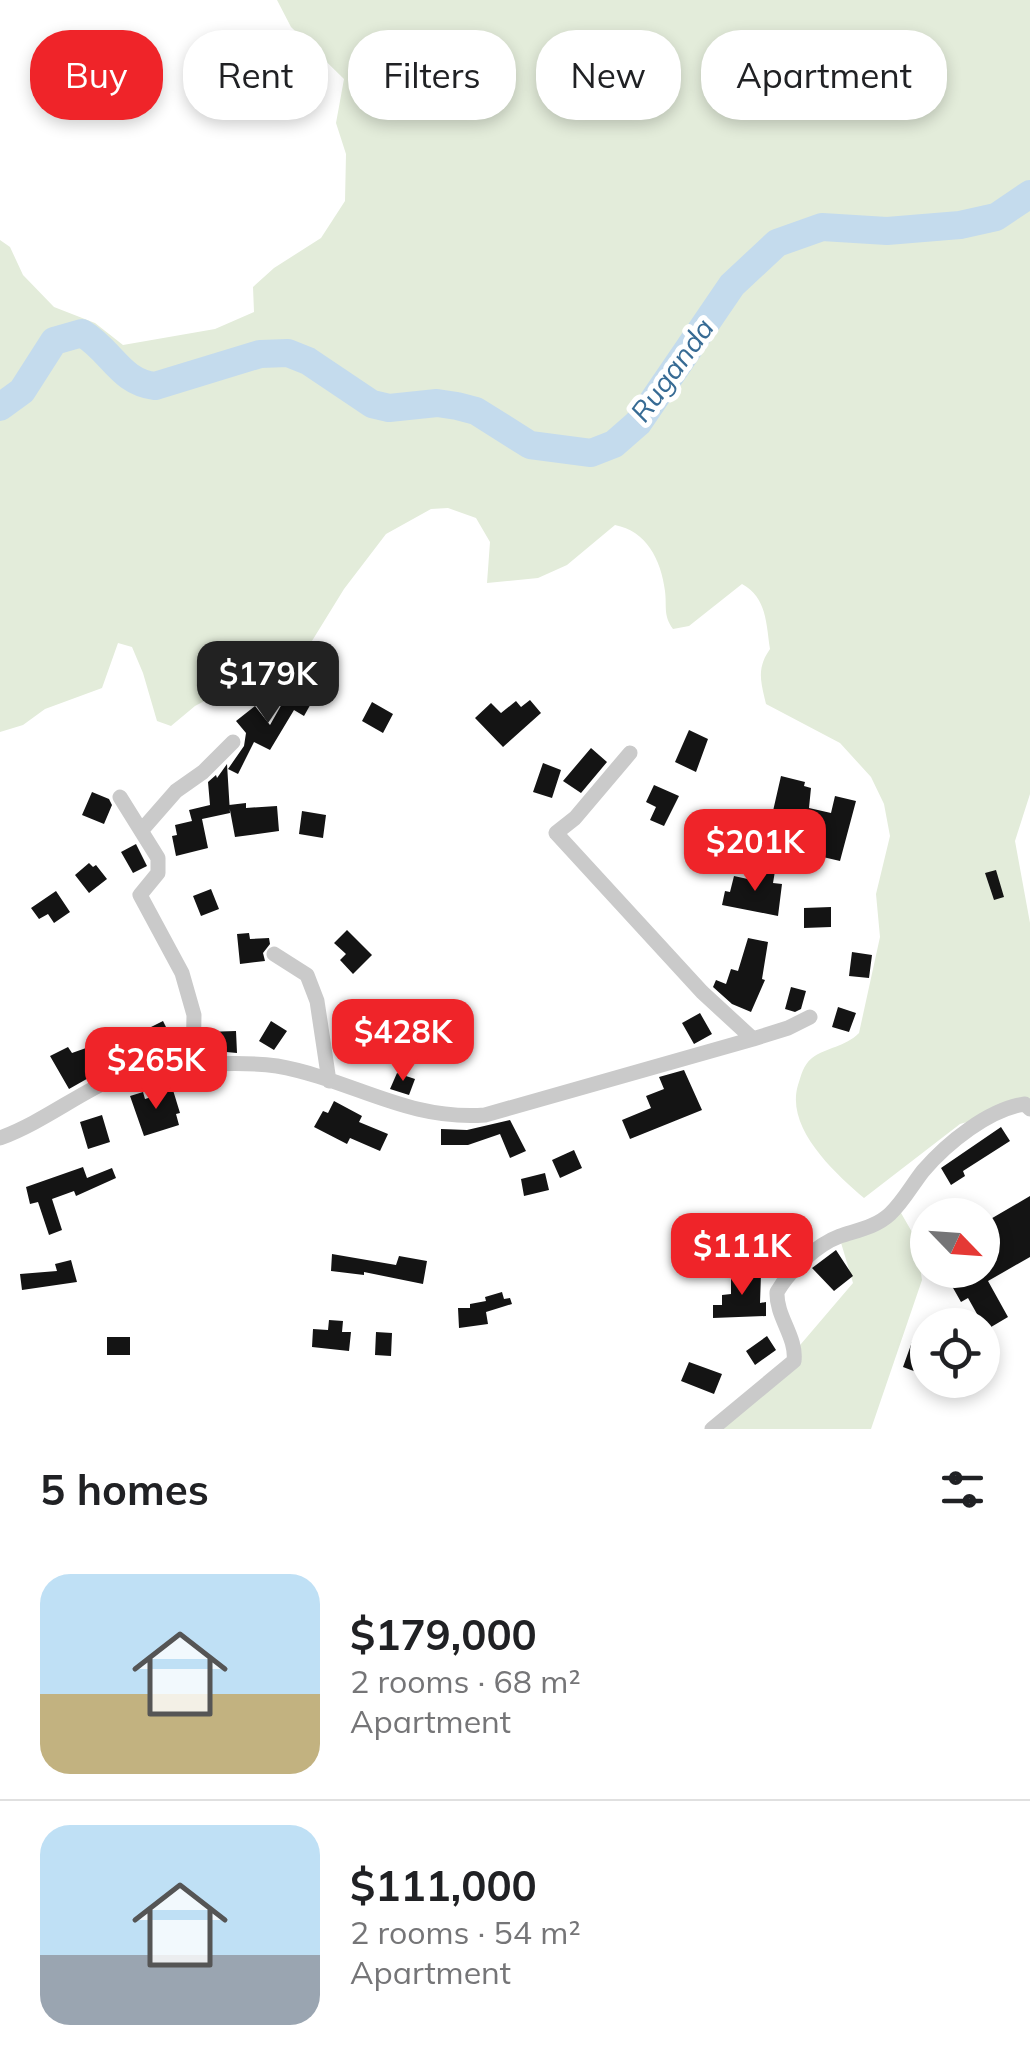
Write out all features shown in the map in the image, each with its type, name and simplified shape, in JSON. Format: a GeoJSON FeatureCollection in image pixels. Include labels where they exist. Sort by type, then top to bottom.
{"type":"FeatureCollection","features":[{"type":"Feature","properties":{"kind":"street"},"geometry":{"type":"LineString","coordinates":[[140,831],[176,790],[203,772],[233,742]]}},
{"type":"Feature","properties":{"kind":"street"},"geometry":{"type":"LineString","coordinates":[[630,752],[574,818],[556,833],[702,992],[753,1039]]}},
{"type":"Feature","properties":{"kind":"street"},"geometry":{"type":"LineString","coordinates":[[120,797],[158,858],[158,873],[140,896],[182,973],[194,1015],[193,1066]]}},
{"type":"Feature","properties":{"kind":"street"},"geometry":{"type":"LineString","coordinates":[[274,954],[307,975],[317,1000],[329,1082]]}},
{"type":"Feature","properties":{"kind":"street"},"geometry":{"type":"LineString","coordinates":[[0,1138],[120,1075],[193,1066],[275,1066],[422,1112],[458,1117],[486,1114],[753,1039],[810,1017]]}},
{"type":"Feature","properties":{"kind":"street"},"geometry":{"type":"LineString","coordinates":[[712,1429],[794,1361],[795,1351],[779,1310],[777,1292],[808,1256],[826,1242],[872,1226],[888,1216],[935,1158],[979,1125],[1007,1107],[1025,1104],[1030,1109]]}},
{"type":"Feature","properties":{"kind":"green space"},"geometry":{"type":"Polygon","coordinates":[[[277,0],[1030,0],[1030,794],[1015,841],[1030,923],[1030,1104],[960,1124],[864,1198],[815,1148],[799,1117],[798,1085],[812,1058],[859,1033],[880,937],[876,894],[890,836],[884,804],[871,777],[840,743],[766,704],[761,676],[770,649],[764,612],[756,596],[742,584],[689,626],[673,629],[656,558],[643,540],[626,528],[615,525],[567,565],[538,578],[487,583],[490,542],[476,518],[448,508],[431,509],[386,534],[344,589],[299,662],[210,698],[171,726],[157,721],[132,647],[118,643],[102,688],[45,709],[23,725],[0,732],[0,240],[10,247],[23,275],[54,307],[95,323],[123,345],[215,329],[254,312],[253,287],[274,268],[321,238],[345,201],[346,154],[336,123],[344,79],[328,63],[328,30],[291,27],[277,0]]]}},
{"type":"Feature","properties":{"kind":"green space"},"geometry":{"type":"Polygon","coordinates":[[[897,1206],[910,1229],[910,1288],[919,1288],[871,1429],[712,1429],[795,1351],[853,1283],[839,1236],[897,1206]]]}},
{"type":"Feature","properties":{"kind":"building"},"geometry":{"type":"Polygon","coordinates":[[[291,688],[313,700],[304,716],[294,710],[270,750],[254,742],[238,774],[228,769],[244,746],[246,733],[236,721],[255,706],[270,725],[291,688]]]}},
{"type":"Feature","properties":{"kind":"building"},"geometry":{"type":"Polygon","coordinates":[[[530,700],[541,713],[503,747],[475,718],[491,703],[501,713],[516,701],[521,707],[530,700]]]}},
{"type":"Feature","properties":{"kind":"building"},"geometry":{"type":"Polygon","coordinates":[[[372,702],[393,714],[383,733],[362,721],[372,702]]]}},
{"type":"Feature","properties":{"kind":"building"},"geometry":{"type":"Polygon","coordinates":[[[689,730],[708,739],[696,772],[675,762],[689,730]]]}},
{"type":"Feature","properties":{"kind":"building"},"geometry":{"type":"Polygon","coordinates":[[[591,748],[607,762],[581,793],[563,781],[591,748]]]}},
{"type":"Feature","properties":{"kind":"building"},"geometry":{"type":"Polygon","coordinates":[[[543,763],[561,770],[552,798],[533,792],[543,763]]]}},
{"type":"Feature","properties":{"kind":"building"},"geometry":{"type":"Polygon","coordinates":[[[227,764],[230,813],[202,819],[208,848],[176,856],[172,836],[177,835],[175,825],[192,821],[189,810],[210,805],[208,782],[216,775],[217,778],[227,764]]]}},
{"type":"Feature","properties":{"kind":"building"},"geometry":{"type":"Polygon","coordinates":[[[781,776],[805,782],[804,786],[811,788],[809,808],[831,813],[835,796],[856,801],[840,861],[810,854],[811,850],[804,848],[804,819],[773,811],[781,776]]]}},
{"type":"Feature","properties":{"kind":"building"},"geometry":{"type":"Polygon","coordinates":[[[654,785],[679,796],[664,826],[650,820],[656,807],[646,802],[654,785]]]}},
{"type":"Feature","properties":{"kind":"building"},"geometry":{"type":"Polygon","coordinates":[[[92,792],[109,799],[112,805],[104,824],[82,815],[92,792]]]}},
{"type":"Feature","properties":{"kind":"building"},"geometry":{"type":"Polygon","coordinates":[[[246,803],[246,808],[277,806],[279,831],[235,837],[229,805],[246,803]]]}},
{"type":"Feature","properties":{"kind":"building"},"geometry":{"type":"Polygon","coordinates":[[[302,811],[326,815],[323,838],[299,834],[302,811]]]}},
{"type":"Feature","properties":{"kind":"building"},"geometry":{"type":"Polygon","coordinates":[[[136,844],[147,866],[133,873],[121,852],[136,844]]]}},
{"type":"Feature","properties":{"kind":"building"},"geometry":{"type":"Polygon","coordinates":[[[89,863],[96,865],[107,879],[89,893],[75,875],[89,863]]]}},
{"type":"Feature","properties":{"kind":"building"},"geometry":{"type":"Polygon","coordinates":[[[759,869],[775,871],[773,883],[782,884],[778,916],[722,905],[734,876],[757,881],[759,869]]]}},
{"type":"Feature","properties":{"kind":"building"},"geometry":{"type":"Polygon","coordinates":[[[996,870],[1004,897],[994,900],[985,873],[996,870]]]}},
{"type":"Feature","properties":{"kind":"building"},"geometry":{"type":"Polygon","coordinates":[[[211,889],[219,909],[201,916],[193,896],[211,889]]]}},
{"type":"Feature","properties":{"kind":"building"},"geometry":{"type":"Polygon","coordinates":[[[56,891],[70,912],[54,923],[48,914],[39,919],[31,908],[56,891]]]}},
{"type":"Feature","properties":{"kind":"building"},"geometry":{"type":"Polygon","coordinates":[[[831,907],[831,927],[804,928],[804,908],[831,907]]]}},
{"type":"Feature","properties":{"kind":"building"},"geometry":{"type":"Polygon","coordinates":[[[347,930],[372,955],[353,974],[340,960],[346,954],[334,943],[347,930]]]}},
{"type":"Feature","properties":{"kind":"building"},"geometry":{"type":"Polygon","coordinates":[[[249,933],[250,939],[269,938],[270,944],[263,953],[265,961],[240,964],[237,934],[249,933]]]}},
{"type":"Feature","properties":{"kind":"building"},"geometry":{"type":"Polygon","coordinates":[[[748,938],[768,942],[762,979],[765,980],[751,1012],[732,1004],[713,987],[716,980],[726,984],[731,969],[738,971],[748,938]]]}},
{"type":"Feature","properties":{"kind":"building"},"geometry":{"type":"Polygon","coordinates":[[[852,952],[872,955],[869,978],[849,976],[852,952]]]}},
{"type":"Feature","properties":{"kind":"building"},"geometry":{"type":"Polygon","coordinates":[[[791,987],[806,991],[801,1009],[795,1012],[785,1009],[791,987]]]}},
{"type":"Feature","properties":{"kind":"building"},"geometry":{"type":"Polygon","coordinates":[[[838,1007],[856,1013],[849,1032],[832,1027],[838,1007]]]}},
{"type":"Feature","properties":{"kind":"building"},"geometry":{"type":"Polygon","coordinates":[[[700,1013],[712,1034],[694,1044],[682,1023],[700,1013]]]}},
{"type":"Feature","properties":{"kind":"building"},"geometry":{"type":"Polygon","coordinates":[[[163,1021],[173,1041],[88,1070],[92,1076],[69,1089],[50,1056],[68,1047],[72,1053],[114,1038],[116,1044],[150,1031],[163,1021]]]}},
{"type":"Feature","properties":{"kind":"building"},"geometry":{"type":"Polygon","coordinates":[[[271,1021],[287,1031],[274,1050],[259,1041],[271,1021]]]}},
{"type":"Feature","properties":{"kind":"building"},"geometry":{"type":"Polygon","coordinates":[[[236,1031],[237,1053],[205,1050],[205,1032],[236,1031]]]}},
{"type":"Feature","properties":{"kind":"building"},"geometry":{"type":"Polygon","coordinates":[[[684,1070],[702,1110],[630,1139],[622,1120],[651,1108],[646,1096],[664,1089],[659,1077],[684,1070]]]}},
{"type":"Feature","properties":{"kind":"building"},"geometry":{"type":"Polygon","coordinates":[[[397,1073],[415,1079],[409,1095],[390,1089],[397,1073]]]}},
{"type":"Feature","properties":{"kind":"building"},"geometry":{"type":"Polygon","coordinates":[[[173,1090],[180,1113],[176,1114],[179,1125],[144,1136],[130,1096],[143,1092],[145,1099],[173,1090]]]}},
{"type":"Feature","properties":{"kind":"building"},"geometry":{"type":"Polygon","coordinates":[[[334,1101],[362,1116],[359,1122],[388,1134],[380,1151],[350,1138],[347,1144],[314,1127],[334,1101]]]}},
{"type":"Feature","properties":{"kind":"building"},"geometry":{"type":"Polygon","coordinates":[[[102,1115],[110,1142],[88,1149],[80,1122],[102,1115]]]}},
{"type":"Feature","properties":{"kind":"building"},"geometry":{"type":"Polygon","coordinates":[[[510,1120],[526,1151],[510,1158],[500,1134],[468,1145],[441,1145],[441,1129],[467,1130],[510,1120]]]}},
{"type":"Feature","properties":{"kind":"building"},"geometry":{"type":"Polygon","coordinates":[[[1001,1127],[1010,1141],[963,1171],[965,1176],[951,1185],[941,1168],[1001,1127]]]}},
{"type":"Feature","properties":{"kind":"building"},"geometry":{"type":"Polygon","coordinates":[[[574,1150],[582,1168],[560,1178],[552,1160],[574,1150]]]}},
{"type":"Feature","properties":{"kind":"building"},"geometry":{"type":"Polygon","coordinates":[[[83,1167],[87,1178],[112,1168],[116,1178],[76,1196],[74,1191],[52,1199],[62,1230],[49,1235],[38,1202],[30,1204],[26,1187],[83,1167]]]}},
{"type":"Feature","properties":{"kind":"building"},"geometry":{"type":"Polygon","coordinates":[[[545,1173],[549,1190],[524,1196],[521,1179],[545,1173]]]}},
{"type":"Feature","properties":{"kind":"building"},"geometry":{"type":"Polygon","coordinates":[[[1030,1196],[1030,1257],[1000,1274],[1000,1214],[1030,1196]]]}},
{"type":"Feature","properties":{"kind":"building"},"geometry":{"type":"Polygon","coordinates":[[[836,1250],[853,1276],[834,1291],[812,1268],[836,1250]]]}},
{"type":"Feature","properties":{"kind":"building"},"geometry":{"type":"Polygon","coordinates":[[[332,1254],[396,1265],[399,1256],[427,1261],[423,1284],[364,1272],[331,1271],[332,1254]]]}},
{"type":"Feature","properties":{"kind":"building"},"geometry":{"type":"Polygon","coordinates":[[[71,1260],[77,1282],[22,1290],[20,1274],[57,1271],[55,1264],[71,1260]]]}},
{"type":"Feature","properties":{"kind":"building"},"geometry":{"type":"Polygon","coordinates":[[[731,1274],[761,1274],[760,1303],[766,1302],[766,1316],[713,1318],[713,1305],[722,1305],[722,1295],[731,1294],[731,1274]]]}},
{"type":"Feature","properties":{"kind":"building"},"geometry":{"type":"Polygon","coordinates":[[[953,1288],[992,1288],[1008,1317],[1000,1322],[1000,1308],[974,1308],[968,1298],[961,1302],[953,1288]]]}},
{"type":"Feature","properties":{"kind":"building"},"geometry":{"type":"Polygon","coordinates":[[[502,1292],[512,1304],[486,1312],[488,1324],[459,1328],[458,1308],[470,1308],[470,1304],[502,1292]]]}},
{"type":"Feature","properties":{"kind":"building"},"geometry":{"type":"Polygon","coordinates":[[[329,1320],[343,1321],[342,1332],[351,1332],[349,1351],[312,1347],[313,1329],[328,1330],[329,1320]]]}},
{"type":"Feature","properties":{"kind":"building"},"geometry":{"type":"Polygon","coordinates":[[[376,1332],[392,1333],[391,1356],[375,1355],[376,1332]]]}},
{"type":"Feature","properties":{"kind":"building"},"geometry":{"type":"Polygon","coordinates":[[[767,1336],[776,1350],[755,1365],[746,1351],[767,1336]]]}},
{"type":"Feature","properties":{"kind":"building"},"geometry":{"type":"Polygon","coordinates":[[[107,1337],[130,1337],[130,1355],[107,1355],[107,1337]]]}},
{"type":"Feature","properties":{"kind":"building"},"geometry":{"type":"Polygon","coordinates":[[[910,1347],[910,1370],[903,1367],[910,1347]]]}},
{"type":"Feature","properties":{"kind":"building"},"geometry":{"type":"Polygon","coordinates":[[[689,1362],[722,1374],[714,1394],[681,1381],[689,1362]]]}},
{"type":"Feature","properties":{"kind":"waterway","name":"Ruganda"},"geometry":{"type":"LineString","coordinates":[[0,407],[22,391],[54,341],[82,333],[133,379],[155,386],[260,354],[288,353],[308,361],[372,404],[389,408],[437,403],[457,406],[476,411],[530,445],[591,453],[614,444],[638,423],[732,285],[777,243],[822,227],[887,231],[960,225],[996,217],[1030,194]]}}]}
